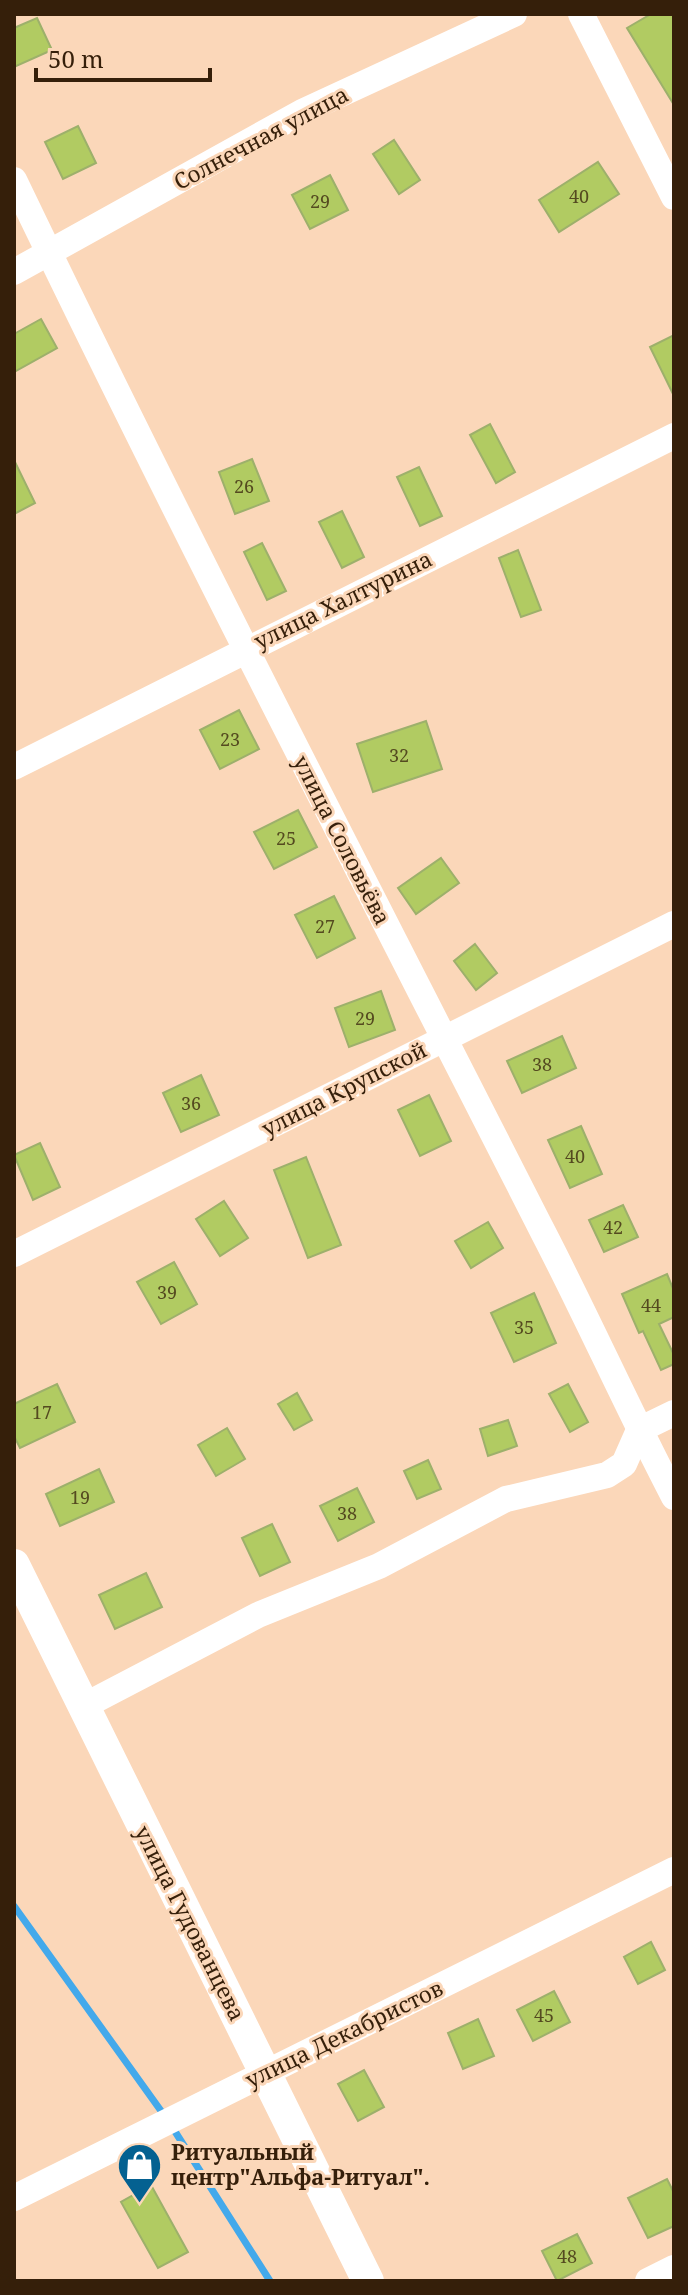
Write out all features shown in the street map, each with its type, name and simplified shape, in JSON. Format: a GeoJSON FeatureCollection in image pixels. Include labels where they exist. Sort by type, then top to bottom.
{"type":"FeatureCollection","features":[{"type":"Feature","properties":{"kind":"street","name":"Солнечная улица"},"geometry":{"type":"LineString","coordinates":[[14,272],[302,112],[514,14]]}},
{"type":"Feature","properties":{"kind":"street"},"geometry":{"type":"LineString","coordinates":[[581,14],[674,197]]}},
{"type":"Feature","properties":{"kind":"street","name":"улица Соловьёва"},"geometry":{"type":"LineString","coordinates":[[14,180],[246,649],[544,1234],[674,1497]]}},
{"type":"Feature","properties":{"kind":"street","name":"улица Халтурина"},"geometry":{"type":"LineString","coordinates":[[14,767],[674,436]]}},
{"type":"Feature","properties":{"kind":"street","name":"улица Крупской"},"geometry":{"type":"LineString","coordinates":[[14,1254],[674,924]]}},
{"type":"Feature","properties":{"kind":"street"},"geometry":{"type":"LineString","coordinates":[[82,1707],[258,1615],[379,1566],[506,1499],[607,1475],[624,1464],[639,1430],[674,1413]]}},
{"type":"Feature","properties":{"kind":"street","name":"улица Гудованцева"},"geometry":{"type":"LineString","coordinates":[[14,1565],[368,2281]]}},
{"type":"Feature","properties":{"kind":"street","name":"улица Декабристов"},"geometry":{"type":"LineString","coordinates":[[14,2198],[674,1870]]}},
{"type":"Feature","properties":{"kind":"street"},"geometry":{"type":"LineString","coordinates":[[648,2281],[674,2268]]}},
{"type":"Feature","properties":{"kind":"building"},"geometry":{"type":"Polygon","coordinates":[[[651,14],[674,14],[674,105],[627,28],[651,14]]]}},
{"type":"Feature","properties":{"kind":"building"},"geometry":{"type":"Polygon","coordinates":[[[37,18],[52,50],[14,67],[14,28],[37,18]]]}},
{"type":"Feature","properties":{"kind":"building"},"geometry":{"type":"Polygon","coordinates":[[[78,126],[96,163],[63,179],[45,142],[78,126]]]}},
{"type":"Feature","properties":{"kind":"building"},"geometry":{"type":"Polygon","coordinates":[[[394,140],[420,180],[399,194],[373,154],[394,140]]]}},
{"type":"Feature","properties":{"kind":"building"},"geometry":{"type":"Polygon","coordinates":[[[598,162],[619,194],[559,232],[539,200],[598,162]]]}},
{"type":"Feature","properties":{"kind":"building"},"geometry":{"type":"Polygon","coordinates":[[[330,175],[348,210],[310,229],[292,195],[330,175]]]}},
{"type":"Feature","properties":{"kind":"building"},"geometry":{"type":"Polygon","coordinates":[[[41,319],[57,348],[14,372],[14,334],[41,319]]]}},
{"type":"Feature","properties":{"kind":"building"},"geometry":{"type":"Polygon","coordinates":[[[674,335],[674,396],[650,347],[674,335]]]}},
{"type":"Feature","properties":{"kind":"building"},"geometry":{"type":"Polygon","coordinates":[[[490,424],[515,472],[496,483],[470,435],[490,424]]]}},
{"type":"Feature","properties":{"kind":"building"},"geometry":{"type":"Polygon","coordinates":[[[252,459],[269,501],[235,514],[219,472],[252,459]]]}},
{"type":"Feature","properties":{"kind":"building"},"geometry":{"type":"Polygon","coordinates":[[[14,460],[35,503],[14,514],[14,460]]]}},
{"type":"Feature","properties":{"kind":"building"},"geometry":{"type":"Polygon","coordinates":[[[419,467],[442,516],[420,526],[397,477],[419,467]]]}},
{"type":"Feature","properties":{"kind":"building"},"geometry":{"type":"Polygon","coordinates":[[[342,511],[364,557],[342,568],[319,522],[342,511]]]}},
{"type":"Feature","properties":{"kind":"building"},"geometry":{"type":"Polygon","coordinates":[[[262,543],[286,591],[267,600],[244,552],[262,543]]]}},
{"type":"Feature","properties":{"kind":"building"},"geometry":{"type":"Polygon","coordinates":[[[518,550],[541,610],[521,617],[499,558],[518,550]]]}},
{"type":"Feature","properties":{"kind":"building"},"geometry":{"type":"Polygon","coordinates":[[[239,710],[259,749],[220,769],[200,730],[239,710]]]}},
{"type":"Feature","properties":{"kind":"building"},"geometry":{"type":"Polygon","coordinates":[[[426,721],[442,769],[373,792],[357,744],[426,721]]]}},
{"type":"Feature","properties":{"kind":"building"},"geometry":{"type":"Polygon","coordinates":[[[298,810],[317,847],[274,869],[254,832],[298,810]]]}},
{"type":"Feature","properties":{"kind":"building"},"geometry":{"type":"Polygon","coordinates":[[[441,858],[459,883],[416,914],[398,888],[441,858]]]}},
{"type":"Feature","properties":{"kind":"building"},"geometry":{"type":"Polygon","coordinates":[[[334,896],[355,938],[317,958],[295,915],[334,896]]]}},
{"type":"Feature","properties":{"kind":"building"},"geometry":{"type":"Polygon","coordinates":[[[475,944],[497,973],[476,990],[454,961],[475,944]]]}},
{"type":"Feature","properties":{"kind":"building"},"geometry":{"type":"Polygon","coordinates":[[[381,991],[395,1030],[349,1047],[335,1008],[381,991]]]}},
{"type":"Feature","properties":{"kind":"building"},"geometry":{"type":"Polygon","coordinates":[[[562,1036],[576,1068],[522,1093],[507,1061],[562,1036]]]}},
{"type":"Feature","properties":{"kind":"building"},"geometry":{"type":"Polygon","coordinates":[[[201,1075],[219,1115],[181,1132],[163,1093],[201,1075]]]}},
{"type":"Feature","properties":{"kind":"building"},"geometry":{"type":"Polygon","coordinates":[[[429,1095],[451,1141],[420,1156],[398,1110],[429,1095]]]}},
{"type":"Feature","properties":{"kind":"building"},"geometry":{"type":"Polygon","coordinates":[[[581,1126],[602,1174],[570,1188],[548,1140],[581,1126]]]}},
{"type":"Feature","properties":{"kind":"building"},"geometry":{"type":"Polygon","coordinates":[[[40,1143],[60,1187],[33,1200],[14,1155],[40,1143]]]}},
{"type":"Feature","properties":{"kind":"building"},"geometry":{"type":"Polygon","coordinates":[[[306,1157],[341,1245],[308,1258],[274,1170],[306,1157]]]}},
{"type":"Feature","properties":{"kind":"building"},"geometry":{"type":"Polygon","coordinates":[[[224,1201],[248,1238],[220,1256],[196,1219],[224,1201]]]}},
{"type":"Feature","properties":{"kind":"building"},"geometry":{"type":"Polygon","coordinates":[[[623,1205],[638,1237],[604,1252],[589,1220],[623,1205]]]}},
{"type":"Feature","properties":{"kind":"building"},"geometry":{"type":"Polygon","coordinates":[[[488,1222],[503,1248],[471,1268],[455,1241],[488,1222]]]}},
{"type":"Feature","properties":{"kind":"building"},"geometry":{"type":"Polygon","coordinates":[[[174,1262],[197,1304],[161,1324],[137,1282],[174,1262]]]}},
{"type":"Feature","properties":{"kind":"building"},"geometry":{"type":"Polygon","coordinates":[[[667,1274],[674,1291],[674,1317],[659,1324],[674,1355],[674,1364],[661,1370],[643,1331],[639,1333],[622,1294],[667,1274]]]}},
{"type":"Feature","properties":{"kind":"building"},"geometry":{"type":"Polygon","coordinates":[[[534,1293],[556,1343],[514,1362],[491,1313],[534,1293]]]}},
{"type":"Feature","properties":{"kind":"building"},"geometry":{"type":"Polygon","coordinates":[[[57,1384],[75,1422],[20,1448],[14,1436],[14,1404],[57,1384]]]}},
{"type":"Feature","properties":{"kind":"building"},"geometry":{"type":"Polygon","coordinates":[[[568,1384],[588,1422],[570,1432],[549,1394],[568,1384]]]}},
{"type":"Feature","properties":{"kind":"building"},"geometry":{"type":"Polygon","coordinates":[[[297,1393],[312,1420],[294,1430],[278,1404],[297,1393]]]}},
{"type":"Feature","properties":{"kind":"building"},"geometry":{"type":"Polygon","coordinates":[[[508,1420],[517,1446],[488,1456],[480,1429],[508,1420]]]}},
{"type":"Feature","properties":{"kind":"building"},"geometry":{"type":"Polygon","coordinates":[[[227,1428],[245,1459],[216,1476],[198,1445],[227,1428]]]}},
{"type":"Feature","properties":{"kind":"building"},"geometry":{"type":"Polygon","coordinates":[[[428,1460],[441,1489],[417,1499],[404,1471],[428,1460]]]}},
{"type":"Feature","properties":{"kind":"building"},"geometry":{"type":"Polygon","coordinates":[[[99,1469],[114,1502],[60,1526],[46,1494],[99,1469]]]}},
{"type":"Feature","properties":{"kind":"building"},"geometry":{"type":"Polygon","coordinates":[[[357,1488],[374,1522],[338,1541],[320,1506],[357,1488]]]}},
{"type":"Feature","properties":{"kind":"building"},"geometry":{"type":"Polygon","coordinates":[[[272,1524],[290,1562],[260,1576],[242,1538],[272,1524]]]}},
{"type":"Feature","properties":{"kind":"building"},"geometry":{"type":"Polygon","coordinates":[[[146,1573],[162,1607],[115,1629],[99,1595],[146,1573]]]}},
{"type":"Feature","properties":{"kind":"building"},"geometry":{"type":"Polygon","coordinates":[[[651,1942],[665,1970],[638,1984],[624,1957],[651,1942]]]}},
{"type":"Feature","properties":{"kind":"building"},"geometry":{"type":"Polygon","coordinates":[[[554,1991],[570,2022],[533,2041],[517,2010],[554,1991]]]}},
{"type":"Feature","properties":{"kind":"building"},"geometry":{"type":"Polygon","coordinates":[[[478,2019],[494,2056],[463,2069],[448,2033],[478,2019]]]}},
{"type":"Feature","properties":{"kind":"building"},"geometry":{"type":"Polygon","coordinates":[[[364,2070],[384,2107],[358,2121],[338,2084],[364,2070]]]}},
{"type":"Feature","properties":{"kind":"building"},"geometry":{"type":"Polygon","coordinates":[[[667,2179],[674,2193],[674,2226],[648,2238],[628,2198],[667,2179]]]}},
{"type":"Feature","properties":{"kind":"building"},"geometry":{"type":"Polygon","coordinates":[[[151,2185],[188,2252],[158,2268],[121,2202],[151,2185]]]}},
{"type":"Feature","properties":{"kind":"building"},"geometry":{"type":"Polygon","coordinates":[[[577,2234],[592,2263],[557,2281],[542,2251],[577,2234]]]}},
{"type":"Feature","properties":{"kind":"waterway"},"geometry":{"type":"LineString","coordinates":[[14,1906],[169,2122],[270,2281]]}},
{"type":"Feature","properties":{"kind":"place","name":"Ритуальный центр\"Альфа-Ритуал\"."},"geometry":{"type":"Point","coordinates":[140,2204]}}]}
